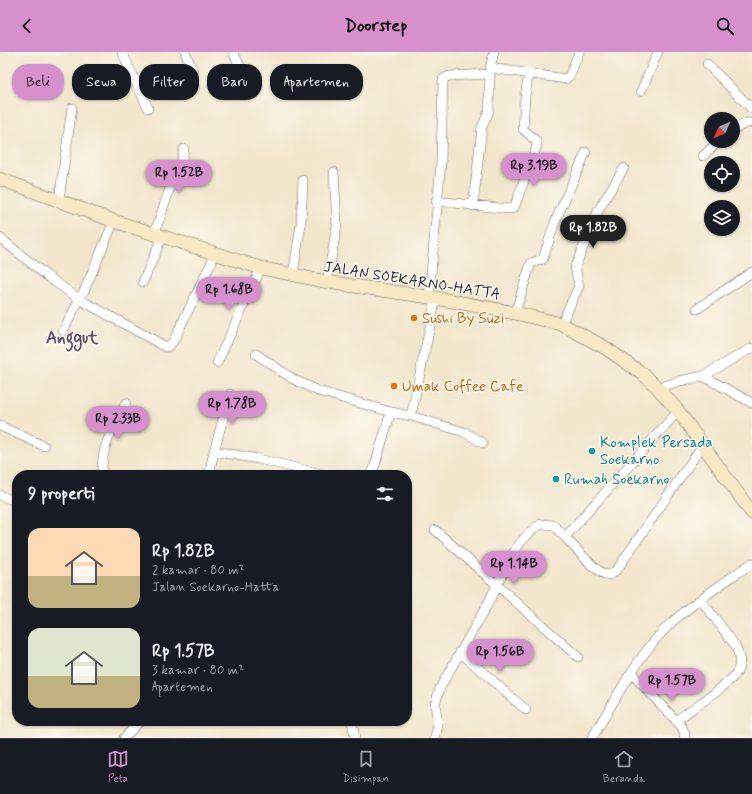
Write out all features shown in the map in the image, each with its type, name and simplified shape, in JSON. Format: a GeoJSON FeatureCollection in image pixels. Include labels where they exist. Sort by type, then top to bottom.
{"type":"FeatureCollection","features":[{"type":"Feature","properties":{"kind":"main road","name":"JALAN SOEKARNO-HATTA"},"geometry":{"type":"LineString","coordinates":[[0,179],[114,221],[215,255],[261,268],[327,282],[432,297],[515,313],[561,324],[610,351],[643,374],[658,388],[678,411],[752,513]]}},
{"type":"Feature","properties":{"kind":"street"},"geometry":{"type":"LineString","coordinates":[[122,52],[148,108]]}},
{"type":"Feature","properties":{"kind":"street"},"geometry":{"type":"LineString","coordinates":[[185,52],[190,64]]}},
{"type":"Feature","properties":{"kind":"street"},"geometry":{"type":"LineString","coordinates":[[233,52],[239,64]]}},
{"type":"Feature","properties":{"kind":"street"},"geometry":{"type":"LineString","coordinates":[[473,206],[482,127],[489,111],[490,71],[494,52]]}},
{"type":"Feature","properties":{"kind":"street"},"geometry":{"type":"LineString","coordinates":[[411,416],[432,297],[436,201],[441,162],[443,79],[448,76],[490,71],[529,73],[567,79],[579,52]]}},
{"type":"Feature","properties":{"kind":"street"},"geometry":{"type":"LineString","coordinates":[[641,91],[658,52]]}},
{"type":"Feature","properties":{"kind":"street"},"geometry":{"type":"LineString","coordinates":[[707,64],[752,109]]}},
{"type":"Feature","properties":{"kind":"street"},"geometry":{"type":"LineString","coordinates":[[436,201],[512,210],[516,206],[536,146],[536,141],[523,129],[524,101],[529,73]]}},
{"type":"Feature","properties":{"kind":"street"},"geometry":{"type":"LineString","coordinates":[[59,200],[72,108]]}},
{"type":"Feature","properties":{"kind":"street"},"geometry":{"type":"LineString","coordinates":[[740,126],[752,122]]}},
{"type":"Feature","properties":{"kind":"street"},"geometry":{"type":"LineString","coordinates":[[703,156],[712,148]]}},
{"type":"Feature","properties":{"kind":"street"},"geometry":{"type":"LineString","coordinates":[[143,282],[158,236],[170,188],[179,174],[184,149]]}},
{"type":"Feature","properties":{"kind":"street"},"geometry":{"type":"LineString","coordinates":[[515,313],[531,263],[543,259],[555,222],[586,152]]}},
{"type":"Feature","properties":{"kind":"street"},"geometry":{"type":"LineString","coordinates":[[561,324],[579,286],[574,267],[599,209],[624,168]]}},
{"type":"Feature","properties":{"kind":"street"},"geometry":{"type":"LineString","coordinates":[[327,282],[337,225],[334,172]]}},
{"type":"Feature","properties":{"kind":"street"},"geometry":{"type":"LineString","coordinates":[[293,275],[301,224],[303,180]]}},
{"type":"Feature","properties":{"kind":"street"},"geometry":{"type":"LineString","coordinates":[[63,330],[80,299],[114,221]]}},
{"type":"Feature","properties":{"kind":"street"},"geometry":{"type":"LineString","coordinates":[[0,238],[47,276],[80,299],[163,345],[169,346],[174,340],[215,255]]}},
{"type":"Feature","properties":{"kind":"street"},"geometry":{"type":"LineString","coordinates":[[216,364],[261,268]]}},
{"type":"Feature","properties":{"kind":"street"},"geometry":{"type":"LineString","coordinates":[[697,309],[752,272]]}},
{"type":"Feature","properties":{"kind":"street"},"geometry":{"type":"LineString","coordinates":[[658,388],[703,376],[752,348]]}},
{"type":"Feature","properties":{"kind":"street"},"geometry":{"type":"LineString","coordinates":[[256,354],[293,379],[318,391],[464,432],[483,443]]}},
{"type":"Feature","properties":{"kind":"street"},"geometry":{"type":"LineString","coordinates":[[703,376],[752,403]]}},
{"type":"Feature","properties":{"kind":"street"},"geometry":{"type":"LineString","coordinates":[[210,470],[230,394]]}},
{"type":"Feature","properties":{"kind":"street"},"geometry":{"type":"LineString","coordinates":[[102,470],[101,460],[105,445],[126,403]]}},
{"type":"Feature","properties":{"kind":"street"},"geometry":{"type":"LineString","coordinates":[[565,537],[678,411]]}},
{"type":"Feature","properties":{"kind":"street"},"geometry":{"type":"LineString","coordinates":[[373,470],[390,412]]}},
{"type":"Feature","properties":{"kind":"street"},"geometry":{"type":"LineString","coordinates":[[0,426],[44,446]]}},
{"type":"Feature","properties":{"kind":"street"},"geometry":{"type":"LineString","coordinates":[[435,738],[438,725],[435,708],[436,696],[498,585],[510,559],[518,547],[535,528],[541,524],[550,524],[556,528],[600,572],[606,575],[614,572],[702,446]]}},
{"type":"Feature","properties":{"kind":"street"},"geometry":{"type":"LineString","coordinates":[[214,451],[258,459],[286,470]]}},
{"type":"Feature","properties":{"kind":"street"},"geometry":{"type":"LineString","coordinates":[[0,495],[12,500]]}},
{"type":"Feature","properties":{"kind":"street"},"geometry":{"type":"LineString","coordinates":[[435,530],[578,657]]}},
{"type":"Feature","properties":{"kind":"street"},"geometry":{"type":"LineString","coordinates":[[592,738],[631,674],[669,625],[752,563]]}},
{"type":"Feature","properties":{"kind":"street"},"geometry":{"type":"LineString","coordinates":[[676,721],[734,676],[740,663],[735,645],[701,600]]}},
{"type":"Feature","properties":{"kind":"street"},"geometry":{"type":"LineString","coordinates":[[460,652],[526,710]]}},
{"type":"Feature","properties":{"kind":"street"},"geometry":{"type":"LineString","coordinates":[[631,674],[676,721],[684,731],[684,738]]}},
{"type":"Feature","properties":{"kind":"street"},"geometry":{"type":"LineString","coordinates":[[124,738],[135,726]]}},
{"type":"Feature","properties":{"kind":"street"},"geometry":{"type":"LineString","coordinates":[[353,726],[355,738]]}},
{"type":"Feature","properties":{"kind":"place","name":"Sushi By Suzi"},"geometry":{"type":"Point","coordinates":[414,318]}},
{"type":"Feature","properties":{"kind":"place","name":"Umak Coffee Cafe"},"geometry":{"type":"Point","coordinates":[394,386]}},
{"type":"Feature","properties":{"kind":"place","name":"Komplek Persada Soekarno"},"geometry":{"type":"Point","coordinates":[592,451]}},
{"type":"Feature","properties":{"kind":"place","name":"Rumah Soekarno"},"geometry":{"type":"Point","coordinates":[556,479]}},
{"type":"Feature","properties":{"kind":"district","name":"Anggut"},"geometry":{"type":"Point","coordinates":[72,337]}}]}
